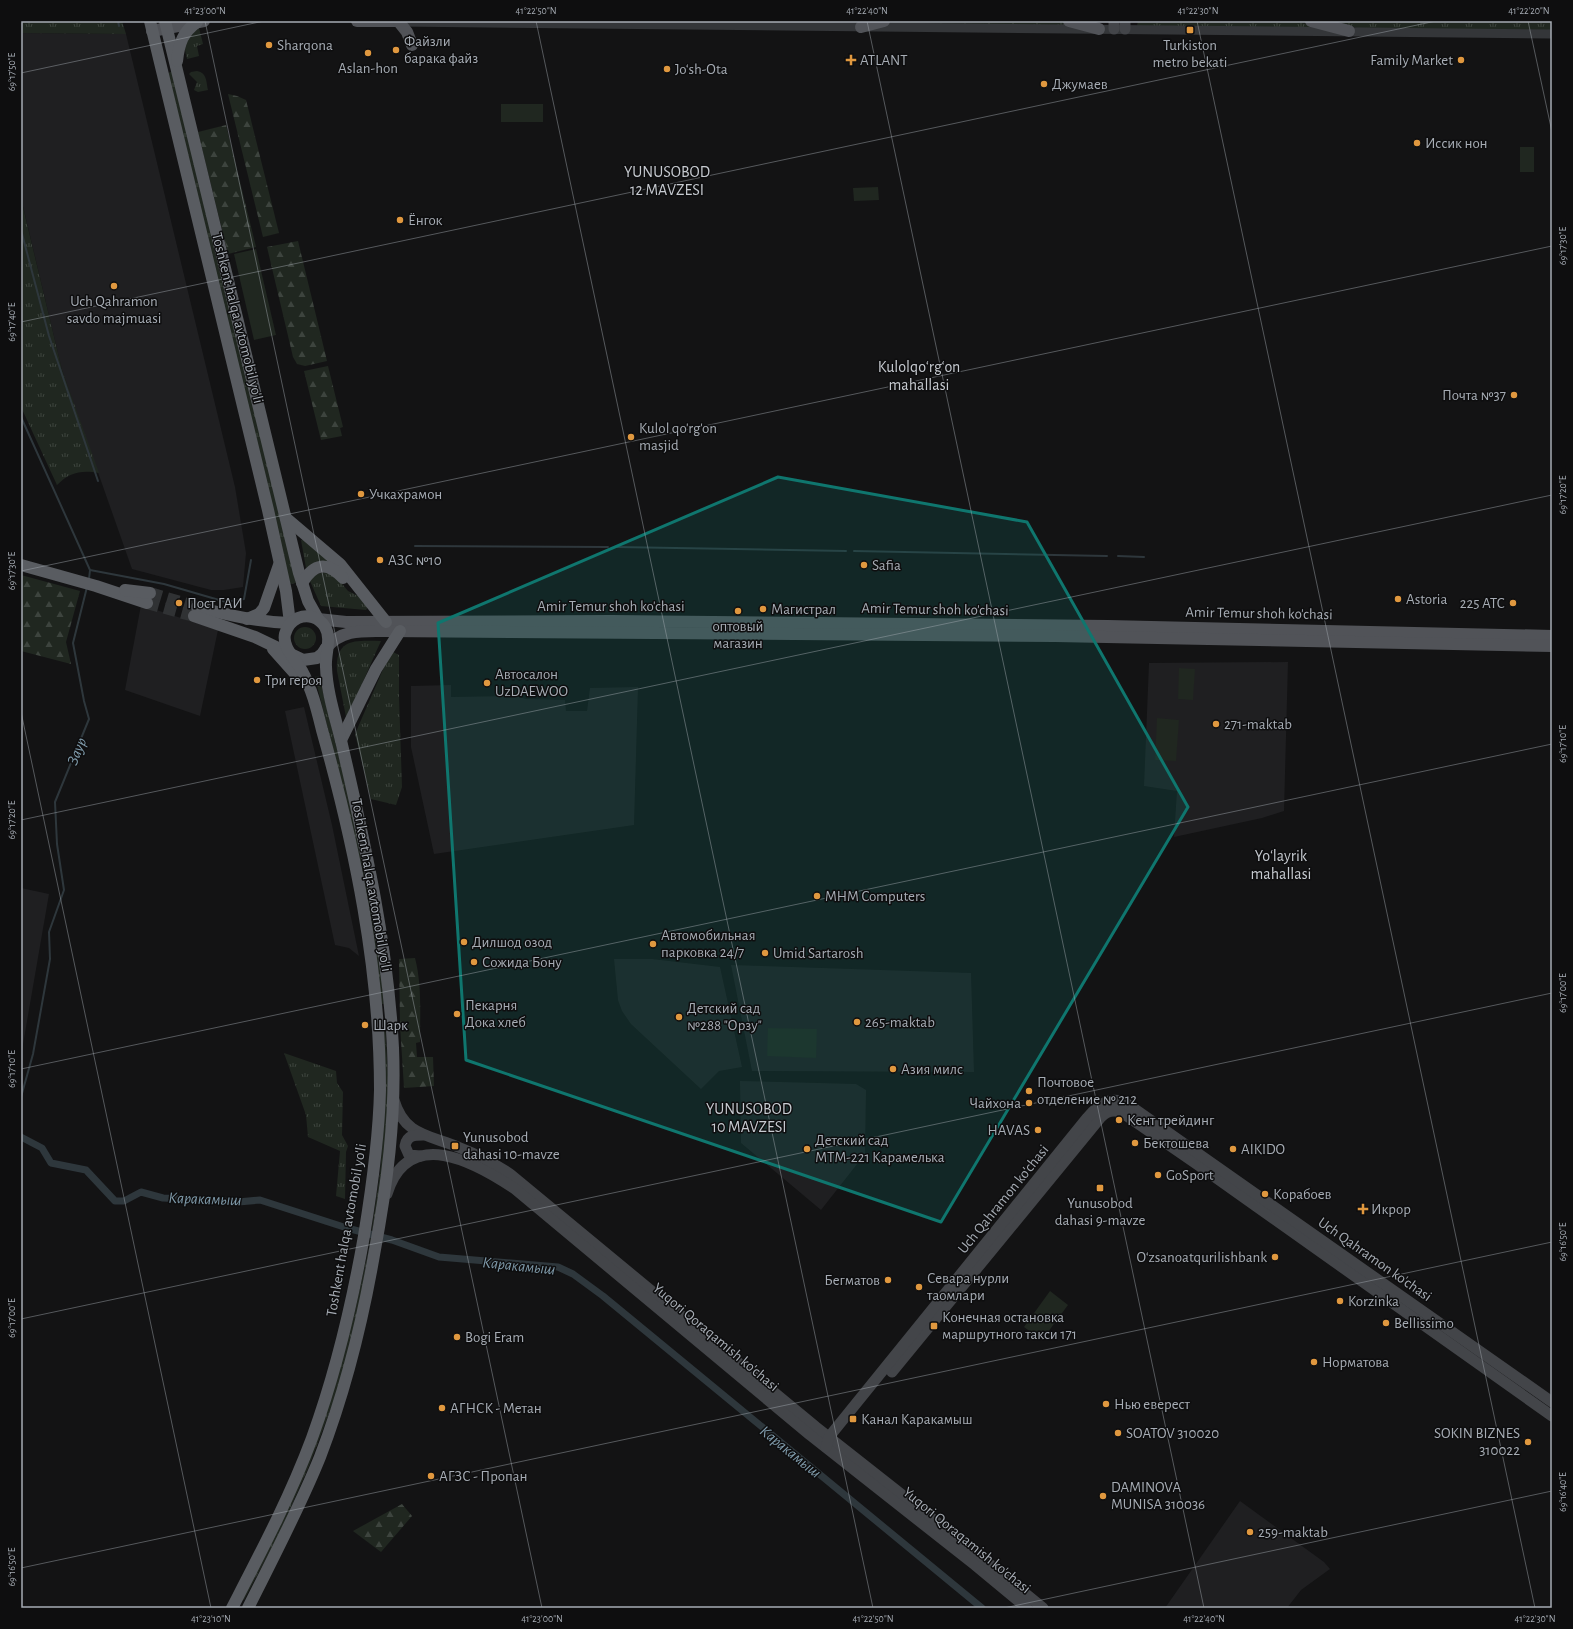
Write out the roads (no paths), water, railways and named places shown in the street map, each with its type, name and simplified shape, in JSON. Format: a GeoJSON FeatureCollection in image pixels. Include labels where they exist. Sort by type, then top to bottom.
{"type":"FeatureCollection","features":[{"type":"Feature","properties":{"kind":"highway"},"geometry":{"type":"LineString","coordinates":[[176,68],[181,39],[188,30],[200,22]]}},
{"type":"Feature","properties":{"kind":"highway","name":"Toshkent halqa avtomobil yo'li"},"geometry":{"type":"LineString","coordinates":[[166,25],[302,583],[308,602],[318,619],[326,628],[328,634],[326,648],[327,680],[372,880],[384,949],[394,1068],[391,1151],[382,1218],[358,1335],[341,1396],[320,1456],[287,1533],[248,1608]]}},
{"type":"Feature","properties":{"kind":"highway","name":"Toshkent halqa avtomobil yo'li"},"geometry":{"type":"LineString","coordinates":[[151,26],[286,591],[290,623],[285,636],[287,649],[292,654],[306,679],[316,706],[337,785],[358,883],[369,949],[376,1014],[379,1071],[379,1122],[373,1179],[362,1244],[342,1342],[313,1436],[285,1504],[232,1608]]}},
{"type":"Feature","properties":{"kind":"highway"},"geometry":{"type":"LineString","coordinates":[[286,518],[340,564],[386,622]]}},
{"type":"Feature","properties":{"kind":"highway"},"geometry":{"type":"LineString","coordinates":[[247,619],[259,614],[264,608],[280,564]]}},
{"type":"Feature","properties":{"kind":"highway"},"geometry":{"type":"LineString","coordinates":[[21,565],[96,586],[148,598]]}},
{"type":"Feature","properties":{"kind":"highway"},"geometry":{"type":"LineString","coordinates":[[302,583],[307,574],[312,570],[325,566],[337,573],[354,591],[361,590]]}},
{"type":"Feature","properties":{"kind":"highway"},"geometry":{"type":"LineString","coordinates":[[265,622],[275,619],[279,614],[284,603],[286,591]]}},
{"type":"Feature","properties":{"kind":"highway"},"geometry":{"type":"LineString","coordinates":[[318,619],[306,616],[300,617],[290,623],[265,622],[195,612],[265,641],[297,658],[310,660],[322,654],[326,648]]}},
{"type":"Feature","properties":{"kind":"highway"},"geometry":{"type":"LineString","coordinates":[[341,740],[376,669],[400,631]]}},
{"type":"Feature","properties":{"kind":"highway"},"geometry":{"type":"LineString","coordinates":[[265,641],[293,670],[316,706]]}},
{"type":"Feature","properties":{"kind":"highway"},"geometry":{"type":"LineString","coordinates":[[376,1014],[390,1012]]}},
{"type":"Feature","properties":{"kind":"main road"},"geometry":{"type":"LineString","coordinates":[[356,21],[400,21],[407,32],[412,45]]}},
{"type":"Feature","properties":{"kind":"main road"},"geometry":{"type":"LineString","coordinates":[[861,27],[884,21]]}},
{"type":"Feature","properties":{"kind":"main road"},"geometry":{"type":"LineString","coordinates":[[1069,21],[1099,29]]}},
{"type":"Feature","properties":{"kind":"main road"},"geometry":{"type":"LineString","coordinates":[[1311,21],[1350,31]]}},
{"type":"Feature","properties":{"kind":"main road"},"geometry":{"type":"LineString","coordinates":[[151,26],[200,22]]}},
{"type":"Feature","properties":{"kind":"main road","name":"Amir Temur shoh ko'chasi"},"geometry":{"type":"LineString","coordinates":[[318,619],[346,622],[611,621],[1101,626],[1552,636]]}},
{"type":"Feature","properties":{"kind":"main road","name":"Amir Temur shoh ko'chasi"},"geometry":{"type":"LineString","coordinates":[[326,648],[336,638],[347,634],[365,631],[1086,637],[1552,646]]}},
{"type":"Feature","properties":{"kind":"main road","name":"Yuqori Qoraqamish ko'chasi"},"geometry":{"type":"LineString","coordinates":[[393,1099],[397,1112],[405,1123],[413,1130],[469,1152],[510,1174],[1027,1608]]}},
{"type":"Feature","properties":{"kind":"main road","name":"Uch Qahramon ko'chasi"},"geometry":{"type":"LineString","coordinates":[[830,1442],[1044,1179],[1094,1110],[1102,1103],[1111,1100],[1118,1100],[1126,1103],[1201,1161],[1373,1289],[1552,1416]]}},
{"type":"Feature","properties":{"kind":"main road"},"geometry":{"type":"LineString","coordinates":[[420,1156],[410,1155],[405,1146],[406,1140],[410,1136],[423,1135]]}},
{"type":"Feature","properties":{"kind":"main road","name":"Yuqori Qoraqamish ko'chasi"},"geometry":{"type":"LineString","coordinates":[[384,1202],[389,1187],[398,1172],[410,1161],[420,1156],[437,1154],[456,1158],[490,1173],[515,1189],[830,1442],[975,1552],[1043,1608]]}},
{"type":"Feature","properties":{"kind":"main road","name":"Uch Qahramon ko'chasi"},"geometry":{"type":"LineString","coordinates":[[1201,1161],[1552,1402]]}},
{"type":"Feature","properties":{"kind":"street"},"geometry":{"type":"LineString","coordinates":[[400,21],[1099,29],[1120,25],[1350,31],[1552,34]]}},
{"type":"Feature","properties":{"kind":"waterway"},"geometry":{"type":"LineString","coordinates":[[118,21],[119,26]]}},
{"type":"Feature","properties":{"kind":"waterway"},"geometry":{"type":"LineString","coordinates":[[21,230],[49,336],[98,481]]}},
{"type":"Feature","properties":{"kind":"waterway","name":"Заур"},"geometry":{"type":"LineString","coordinates":[[21,417],[90,570],[89,579]]}},
{"type":"Feature","properties":{"kind":"waterway"},"geometry":{"type":"LineString","coordinates":[[415,546],[608,547]]}},
{"type":"Feature","properties":{"kind":"waterway"},"geometry":{"type":"LineString","coordinates":[[617,547],[846,551]]}},
{"type":"Feature","properties":{"kind":"waterway"},"geometry":{"type":"LineString","coordinates":[[854,551],[1107,556]]}},
{"type":"Feature","properties":{"kind":"waterway"},"geometry":{"type":"LineString","coordinates":[[1118,556],[1144,557]]}},
{"type":"Feature","properties":{"kind":"waterway"},"geometry":{"type":"LineString","coordinates":[[90,570],[164,584],[226,602],[244,599],[251,560]]}},
{"type":"Feature","properties":{"kind":"waterway","name":"Заур"},"geometry":{"type":"LineString","coordinates":[[21,1097],[33,1054],[50,959],[49,932],[64,890],[57,844],[55,802],[89,719],[73,643],[87,587]]}},
{"type":"Feature","properties":{"kind":"waterway","name":"Каракамыш"},"geometry":{"type":"LineString","coordinates":[[21,1137],[42,1148],[51,1163],[86,1170],[115,1201],[124,1201],[141,1192],[163,1198],[238,1202],[260,1200],[347,1228],[392,1240],[439,1257],[558,1267],[573,1274],[603,1296],[982,1608]]}},
{"type":"Feature","properties":{"kind":"tunnel"},"geometry":{"type":"LineString","coordinates":[[150,593],[197,607]]}},
{"type":"Feature","properties":{"kind":"tunnel"},"geometry":{"type":"LineString","coordinates":[[147,603],[194,616]]}},
{"type":"Feature","properties":{"kind":"place","name":"Turkiston metro bekati"},"geometry":{"type":"Point","coordinates":[1190,30]}},
{"type":"Feature","properties":{"kind":"place","name":"Sharqona"},"geometry":{"type":"Point","coordinates":[269,45]}},
{"type":"Feature","properties":{"kind":"place","name":"Файзли барака файз"},"geometry":{"type":"Point","coordinates":[396,50]}},
{"type":"Feature","properties":{"kind":"place","name":"Aslan-hon"},"geometry":{"type":"Point","coordinates":[368,53]}},
{"type":"Feature","properties":{"kind":"place","name":"ATLANT"},"geometry":{"type":"Point","coordinates":[851,60]}},
{"type":"Feature","properties":{"kind":"place","name":"Family Market"},"geometry":{"type":"Point","coordinates":[1461,60]}},
{"type":"Feature","properties":{"kind":"place","name":"Jo‘sh-Ota"},"geometry":{"type":"Point","coordinates":[667,69]}},
{"type":"Feature","properties":{"kind":"place","name":"Джумаев"},"geometry":{"type":"Point","coordinates":[1044,84]}},
{"type":"Feature","properties":{"kind":"place","name":"Иссик нон"},"geometry":{"type":"Point","coordinates":[1417,143]}},
{"type":"Feature","properties":{"kind":"place","name":"Ёнгок"},"geometry":{"type":"Point","coordinates":[400,220]}},
{"type":"Feature","properties":{"kind":"place","name":"Uch Qahramon savdo majmuasi"},"geometry":{"type":"Point","coordinates":[114,286]}},
{"type":"Feature","properties":{"kind":"place","name":"Почта №37"},"geometry":{"type":"Point","coordinates":[1514,395]}},
{"type":"Feature","properties":{"kind":"place","name":"Kulol qo'rg'on masjid"},"geometry":{"type":"Point","coordinates":[631,437]}},
{"type":"Feature","properties":{"kind":"place","name":"Учкахрамон"},"geometry":{"type":"Point","coordinates":[361,494]}},
{"type":"Feature","properties":{"kind":"place","name":"АЗС №10"},"geometry":{"type":"Point","coordinates":[380,560]}},
{"type":"Feature","properties":{"kind":"place","name":"Safia"},"geometry":{"type":"Point","coordinates":[864,565]}},
{"type":"Feature","properties":{"kind":"place","name":"Astoria"},"geometry":{"type":"Point","coordinates":[1398,599]}},
{"type":"Feature","properties":{"kind":"place","name":"Пост ГАИ"},"geometry":{"type":"Point","coordinates":[179,603]}},
{"type":"Feature","properties":{"kind":"place","name":"225 АТС"},"geometry":{"type":"Point","coordinates":[1513,603]}},
{"type":"Feature","properties":{"kind":"place","name":"Магистрал"},"geometry":{"type":"Point","coordinates":[763,609]}},
{"type":"Feature","properties":{"kind":"place","name":"оптовый магазин"},"geometry":{"type":"Point","coordinates":[738,611]}},
{"type":"Feature","properties":{"kind":"place","name":"Три героя"},"geometry":{"type":"Point","coordinates":[257,680]}},
{"type":"Feature","properties":{"kind":"place","name":"Автосалон UzDAEWOO"},"geometry":{"type":"Point","coordinates":[487,683]}},
{"type":"Feature","properties":{"kind":"place","name":"271-maktab"},"geometry":{"type":"Point","coordinates":[1216,724]}},
{"type":"Feature","properties":{"kind":"place","name":"MHM Computers"},"geometry":{"type":"Point","coordinates":[817,896]}},
{"type":"Feature","properties":{"kind":"place","name":"Дилшод озод"},"geometry":{"type":"Point","coordinates":[464,942]}},
{"type":"Feature","properties":{"kind":"place","name":"Автомобильная парковка 24/7"},"geometry":{"type":"Point","coordinates":[653,944]}},
{"type":"Feature","properties":{"kind":"place","name":"Umid Sartarosh"},"geometry":{"type":"Point","coordinates":[765,953]}},
{"type":"Feature","properties":{"kind":"place","name":"Сожида Бону"},"geometry":{"type":"Point","coordinates":[474,962]}},
{"type":"Feature","properties":{"kind":"place","name":"Пекарня Дока хлеб"},"geometry":{"type":"Point","coordinates":[457,1014]}},
{"type":"Feature","properties":{"kind":"place","name":"Детский сад №288 \"Орзу\""},"geometry":{"type":"Point","coordinates":[679,1017]}},
{"type":"Feature","properties":{"kind":"place","name":"265-maktab"},"geometry":{"type":"Point","coordinates":[857,1022]}},
{"type":"Feature","properties":{"kind":"place","name":"Шарк"},"geometry":{"type":"Point","coordinates":[365,1025]}},
{"type":"Feature","properties":{"kind":"place","name":"Азия милс"},"geometry":{"type":"Point","coordinates":[893,1069]}},
{"type":"Feature","properties":{"kind":"place","name":"Почтовое отделение № 212"},"geometry":{"type":"Point","coordinates":[1029,1091]}},
{"type":"Feature","properties":{"kind":"place","name":"Чайхона"},"geometry":{"type":"Point","coordinates":[1029,1103]}},
{"type":"Feature","properties":{"kind":"place","name":"Кент трейдинг"},"geometry":{"type":"Point","coordinates":[1119,1120]}},
{"type":"Feature","properties":{"kind":"place","name":"HAVAS"},"geometry":{"type":"Point","coordinates":[1038,1130]}},
{"type":"Feature","properties":{"kind":"place","name":"Бектошева"},"geometry":{"type":"Point","coordinates":[1135,1143]}},
{"type":"Feature","properties":{"kind":"place","name":"Yunusobod dahasi 10-mavze"},"geometry":{"type":"Point","coordinates":[455,1146]}},
{"type":"Feature","properties":{"kind":"place","name":"Детский сад МТМ-221 Карамелька"},"geometry":{"type":"Point","coordinates":[807,1149]}},
{"type":"Feature","properties":{"kind":"place","name":"AIKIDO"},"geometry":{"type":"Point","coordinates":[1233,1149]}},
{"type":"Feature","properties":{"kind":"place","name":"GoSport"},"geometry":{"type":"Point","coordinates":[1158,1175]}},
{"type":"Feature","properties":{"kind":"place","name":"Yunusobod dahasi 9-mavze"},"geometry":{"type":"Point","coordinates":[1100,1188]}},
{"type":"Feature","properties":{"kind":"place","name":"Корабоев"},"geometry":{"type":"Point","coordinates":[1265,1194]}},
{"type":"Feature","properties":{"kind":"place","name":"Икрор"},"geometry":{"type":"Point","coordinates":[1363,1209]}},
{"type":"Feature","properties":{"kind":"place","name":"Oʻzsanoatqurilishbank"},"geometry":{"type":"Point","coordinates":[1275,1257]}},
{"type":"Feature","properties":{"kind":"place","name":"Бегматов"},"geometry":{"type":"Point","coordinates":[888,1280]}},
{"type":"Feature","properties":{"kind":"place","name":"Севара нурли таомлари"},"geometry":{"type":"Point","coordinates":[919,1287]}},
{"type":"Feature","properties":{"kind":"place","name":"Korzinka"},"geometry":{"type":"Point","coordinates":[1340,1301]}},
{"type":"Feature","properties":{"kind":"place","name":"Bellissimo"},"geometry":{"type":"Point","coordinates":[1386,1323]}},
{"type":"Feature","properties":{"kind":"place","name":"Конечная остановка маршрутного такси 171"},"geometry":{"type":"Point","coordinates":[934,1326]}},
{"type":"Feature","properties":{"kind":"place","name":"Bogi Eram"},"geometry":{"type":"Point","coordinates":[457,1337]}},
{"type":"Feature","properties":{"kind":"place","name":"Норматова"},"geometry":{"type":"Point","coordinates":[1314,1362]}},
{"type":"Feature","properties":{"kind":"place","name":"Нью еверест"},"geometry":{"type":"Point","coordinates":[1106,1404]}},
{"type":"Feature","properties":{"kind":"place","name":"АГНСК - Метан"},"geometry":{"type":"Point","coordinates":[442,1408]}},
{"type":"Feature","properties":{"kind":"place","name":"Канал Каракамыш"},"geometry":{"type":"Point","coordinates":[853,1419]}},
{"type":"Feature","properties":{"kind":"place","name":"SOATOV 310020"},"geometry":{"type":"Point","coordinates":[1118,1433]}},
{"type":"Feature","properties":{"kind":"place","name":"SOKIN BIZNES 310022"},"geometry":{"type":"Point","coordinates":[1528,1442]}},
{"type":"Feature","properties":{"kind":"place","name":"АГЗС - Пропан"},"geometry":{"type":"Point","coordinates":[431,1476]}},
{"type":"Feature","properties":{"kind":"place","name":"DAMINOVA MUNISA 310036"},"geometry":{"type":"Point","coordinates":[1103,1496]}},
{"type":"Feature","properties":{"kind":"place","name":"259-maktab"},"geometry":{"type":"Point","coordinates":[1250,1532]}},
{"type":"Feature","properties":{"kind":"district","name":"YUNUSOBOD 12 MAVZESI"},"geometry":{"type":"Point","coordinates":[667,180]}},
{"type":"Feature","properties":{"kind":"district","name":"Kulolqoʻrgʻon mahallasi"},"geometry":{"type":"Point","coordinates":[919,375]}},
{"type":"Feature","properties":{"kind":"district","name":"Yoʻlayrik mahallasi"},"geometry":{"type":"Point","coordinates":[1281,864]}},
{"type":"Feature","properties":{"kind":"district","name":"YUNUSOBOD 10 MAVZESI"},"geometry":{"type":"Point","coordinates":[749,1117]}}]}
